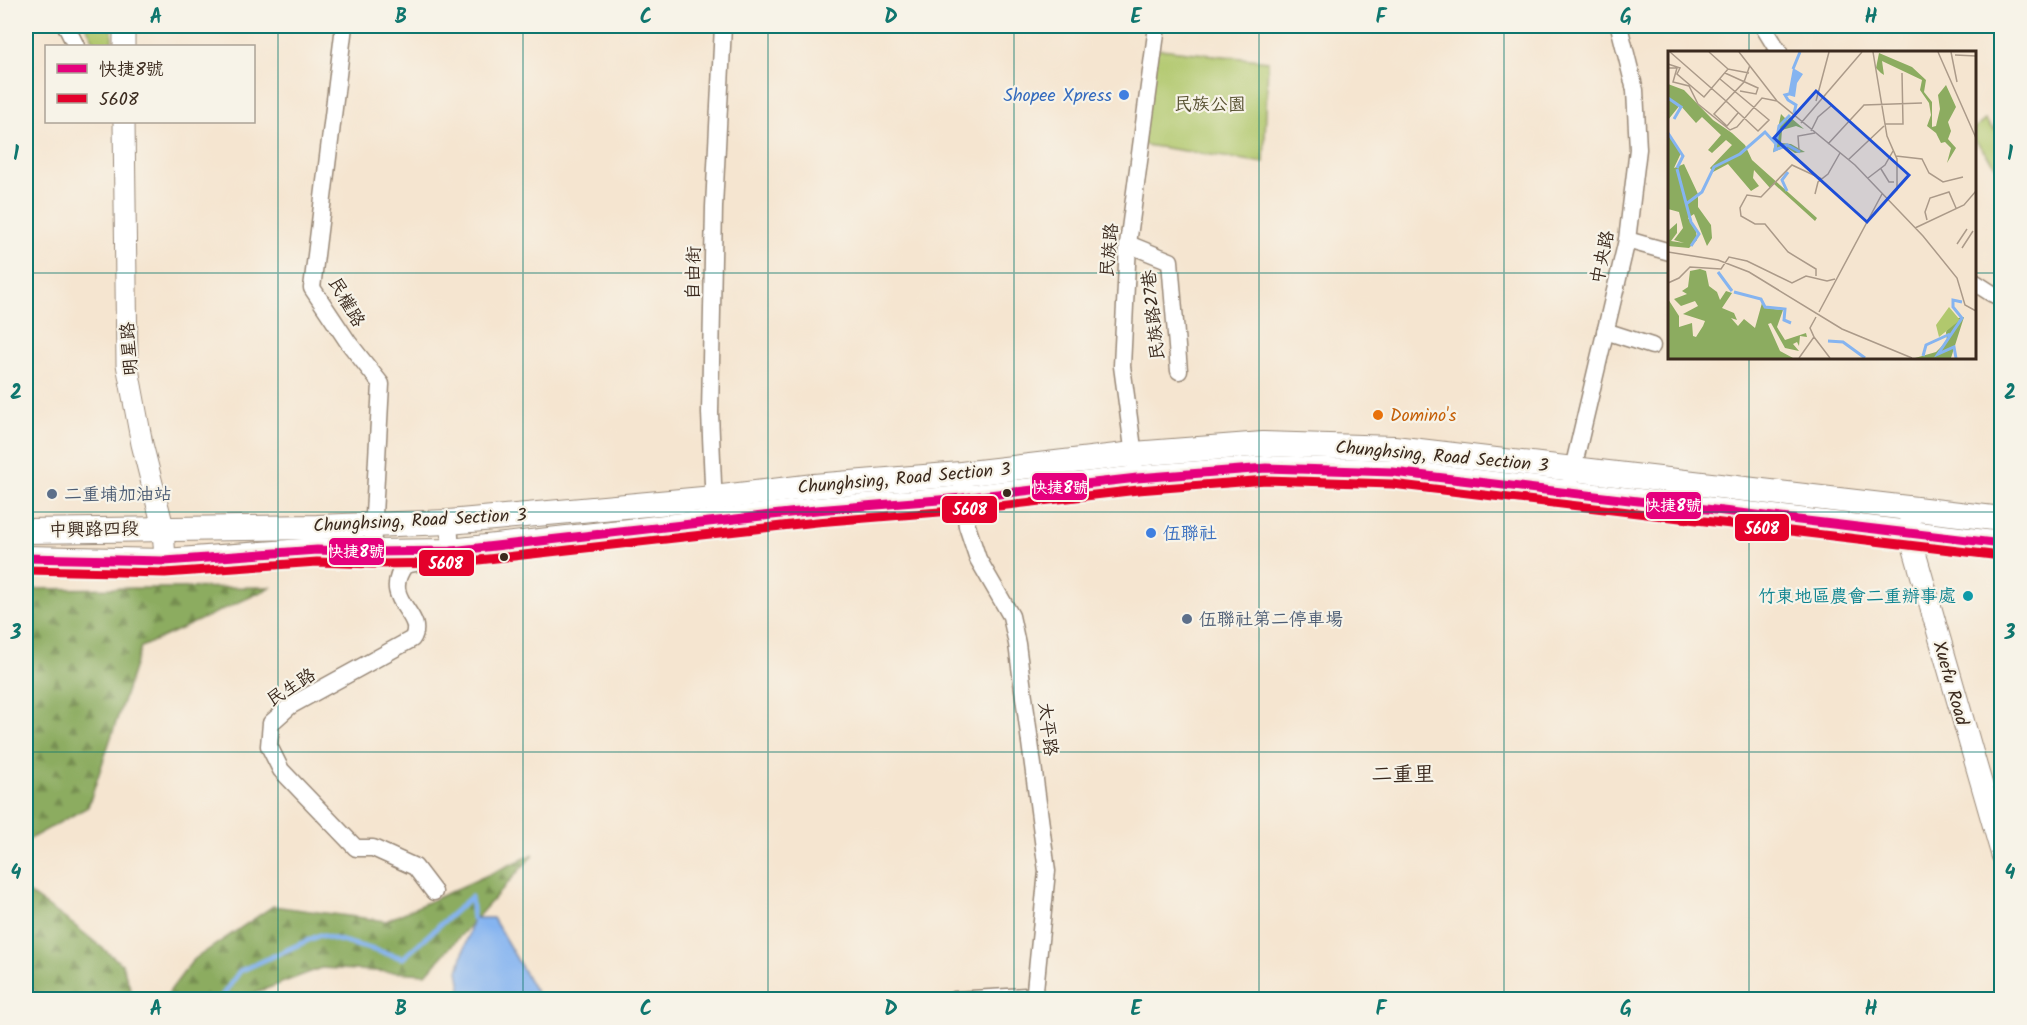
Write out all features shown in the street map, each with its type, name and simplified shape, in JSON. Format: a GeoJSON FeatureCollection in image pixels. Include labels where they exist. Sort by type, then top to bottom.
{"type":"FeatureCollection","features":[{"type":"Feature","properties":{"kind":"main road","name":"Chunghsing, Road Section 3"},"geometry":{"type":"LineString","coordinates":[[163,528],[448,522],[714,498],[814,486],[962,486],[1136,466],[1263,444],[1394,448],[1572,468],[1910,521],[2001,519]]}},
{"type":"Feature","properties":{"kind":"main road"},"geometry":{"type":"LineString","coordinates":[[1136,466],[1393,472],[1568,493],[1910,521],[2001,544]]}},
{"type":"Feature","properties":{"kind":"main road","name":"中興路四段"},"geometry":{"type":"LineString","coordinates":[[26,558],[165,561],[317,550],[451,551],[816,510],[962,486]]}},
{"type":"Feature","properties":{"kind":"main road","name":"中興路四段"},"geometry":{"type":"LineString","coordinates":[[26,531],[163,528]]}},
{"type":"Feature","properties":{"kind":"street"},"geometry":{"type":"LineString","coordinates":[[66,26],[76,45]]}},
{"type":"Feature","properties":{"kind":"street"},"geometry":{"type":"LineString","coordinates":[[124,26],[124,45]]}},
{"type":"Feature","properties":{"kind":"street","name":"民權路"},"geometry":{"type":"LineString","coordinates":[[344,26],[312,288],[348,342],[381,384],[372,552]]}},
{"type":"Feature","properties":{"kind":"street","name":"自由街"},"geometry":{"type":"LineString","coordinates":[[714,522],[710,413],[714,218],[723,26]]}},
{"type":"Feature","properties":{"kind":"street","name":"民族路"},"geometry":{"type":"LineString","coordinates":[[1136,466],[1122,366],[1128,244],[1157,26]]}},
{"type":"Feature","properties":{"kind":"street","name":"中央路"},"geometry":{"type":"LineString","coordinates":[[1568,493],[1627,240],[1638,149],[1635,90],[1619,26]]}},
{"type":"Feature","properties":{"kind":"street"},"geometry":{"type":"LineString","coordinates":[[1763,26],[1778,51]]}},
{"type":"Feature","properties":{"kind":"street","name":"明星路"},"geometry":{"type":"LineString","coordinates":[[121,125],[128,364],[142,444],[163,528],[165,561]]}},
{"type":"Feature","properties":{"kind":"street"},"geometry":{"type":"LineString","coordinates":[[1627,240],[1668,251]]}},
{"type":"Feature","properties":{"kind":"street","name":"民族路27巷"},"geometry":{"type":"LineString","coordinates":[[1128,244],[1170,261],[1179,371]]}},
{"type":"Feature","properties":{"kind":"street"},"geometry":{"type":"LineString","coordinates":[[1976,283],[2001,298]]}},
{"type":"Feature","properties":{"kind":"street"},"geometry":{"type":"LineString","coordinates":[[1605,331],[1652,346]]}},
{"type":"Feature","properties":{"kind":"street","name":"太平路"},"geometry":{"type":"LineString","coordinates":[[962,486],[967,526],[978,559],[1011,616],[1017,644],[1047,871],[1034,998]]}},
{"type":"Feature","properties":{"kind":"street","name":"Xuefu Road"},"geometry":{"type":"LineString","coordinates":[[1910,521],[2001,855]]}},
{"type":"Feature","properties":{"kind":"street"},"geometry":{"type":"LineString","coordinates":[[448,522],[451,551]]}},
{"type":"Feature","properties":{"kind":"street","name":"民生路"},"geometry":{"type":"LineString","coordinates":[[434,892],[415,867],[373,848],[356,848],[281,770],[269,746],[271,723],[290,706],[412,639],[416,632],[416,622],[403,608],[397,593],[398,574],[405,565],[443,558],[451,551]]}},
{"type":"Feature","properties":{"kind":"street"},"geometry":{"type":"LineString","coordinates":[[954,999],[1026,996],[1034,998]]}},
{"type":"Feature","properties":{"kind":"green space"},"geometry":{"type":"Polygon","coordinates":[[[86,26],[112,26],[112,45],[96,45],[86,26]]]}},
{"type":"Feature","properties":{"kind":"green space","name":"民族公園"},"geometry":{"type":"Polygon","coordinates":[[[1151,48],[1268,61],[1264,163],[1139,144],[1151,48]]]}},
{"type":"Feature","properties":{"kind":"green space"},"geometry":{"type":"Polygon","coordinates":[[[2001,112],[2001,173],[1976,141],[1976,127],[1985,120],[1994,130],[2001,112]]]}},
{"type":"Feature","properties":{"kind":"green space"},"geometry":{"type":"Polygon","coordinates":[[[272,587],[141,647],[88,807],[26,841],[26,589],[272,587]]]}},
{"type":"Feature","properties":{"kind":"green space"},"geometry":{"type":"Polygon","coordinates":[[[534,854],[426,974],[321,968],[247,996],[245,999],[163,1000],[193,960],[273,906],[386,921],[534,854]]]}},
{"type":"Feature","properties":{"kind":"green space"},"geometry":{"type":"Polygon","coordinates":[[[26,891],[74,925],[122,964],[134,999],[43,999],[26,982],[26,891]]]}},
{"type":"Feature","properties":{"kind":"water"},"geometry":{"type":"Polygon","coordinates":[[[473,918],[493,918],[540,999],[463,999],[458,971],[473,918]]]}},
{"type":"Feature","properties":{"kind":"waterway"},"geometry":{"type":"LineString","coordinates":[[219,1000],[240,971],[320,935],[403,958],[471,897],[473,918]]}},
{"type":"Feature","properties":{"kind":"waterway"},"geometry":{"type":"LineString","coordinates":[[26,986],[36,1000]]}},
{"type":"Feature","properties":{"kind":"transit line","name":"快捷8號"},"geometry":{"type":"LineString","coordinates":[[26,558],[165,561],[317,550],[451,551],[816,510],[963,498],[1137,478],[1266,468],[1393,472],[2002,544]]}},
{"type":"Feature","properties":{"kind":"transit line","name":"5608"},"geometry":{"type":"LineString","coordinates":[[26,570],[165,573],[317,562],[452,563],[817,522],[964,510],[1138,490],[1266,480],[1392,484],[2001,556]]}},
{"type":"Feature","properties":{"kind":"place","name":"Shopee Xpress"},"geometry":{"type":"Point","coordinates":[1124,95]}},
{"type":"Feature","properties":{"kind":"place","name":"Domino's"},"geometry":{"type":"Point","coordinates":[1378,415]}},
{"type":"Feature","properties":{"kind":"place","name":"二重埔加油站"},"geometry":{"type":"Point","coordinates":[52,494]}},
{"type":"Feature","properties":{"kind":"place","name":"伍聯社"},"geometry":{"type":"Point","coordinates":[1151,533]}},
{"type":"Feature","properties":{"kind":"place","name":"竹東地區農會二重辦事處"},"geometry":{"type":"Point","coordinates":[1968,596]}},
{"type":"Feature","properties":{"kind":"place","name":"伍聯社第二停車場"},"geometry":{"type":"Point","coordinates":[1187,619]}},
{"type":"Feature","properties":{"kind":"district","name":"二重里"},"geometry":{"type":"Point","coordinates":[1403,774]}}]}
